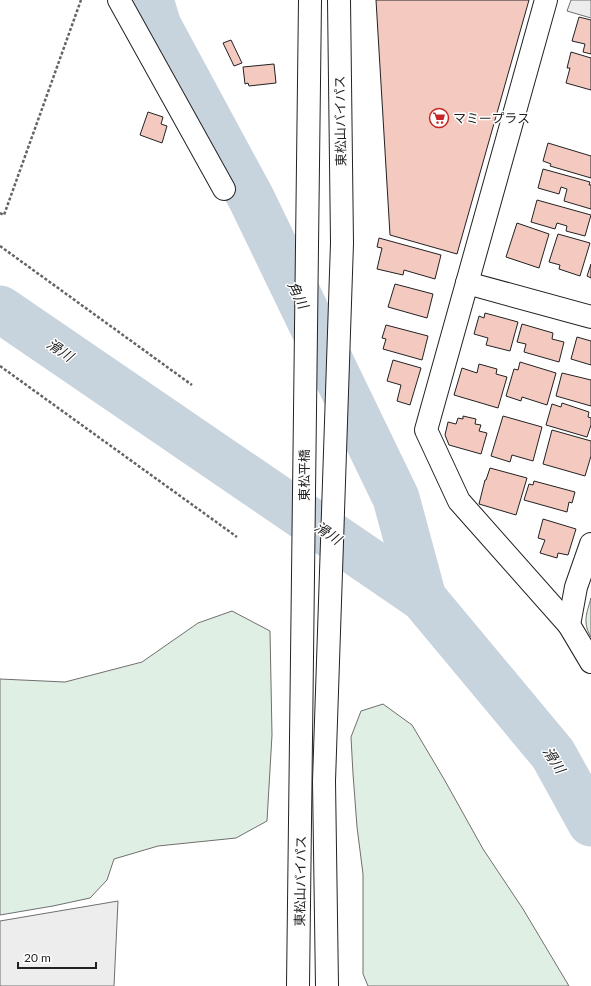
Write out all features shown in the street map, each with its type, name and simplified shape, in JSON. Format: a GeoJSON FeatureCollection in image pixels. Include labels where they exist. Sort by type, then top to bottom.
{"type":"FeatureCollection","features":[{"type":"Feature","properties":{"kind":"main road"},"geometry":{"type":"LineString","coordinates":[[119,0],[224,188]]}},
{"type":"Feature","properties":{"kind":"main road","name":"東松平橋"},"geometry":{"type":"LineString","coordinates":[[302,776],[306,223],[310,0]]}},
{"type":"Feature","properties":{"kind":"main road","name":"東松山バイパス"},"geometry":{"type":"LineString","coordinates":[[327,986],[324,781],[342,243],[339,0]]}},
{"type":"Feature","properties":{"kind":"main road"},"geometry":{"type":"LineString","coordinates":[[546,0],[426,430],[459,501],[569,625],[591,662]]}},
{"type":"Feature","properties":{"kind":"main road"},"geometry":{"type":"LineString","coordinates":[[467,283],[591,317]]}},
{"type":"Feature","properties":{"kind":"main road"},"geometry":{"type":"LineString","coordinates":[[569,625],[576,587],[591,544]]}},
{"type":"Feature","properties":{"kind":"main road","name":"東松山バイパス"},"geometry":{"type":"LineString","coordinates":[[298,986],[302,776]]}},
{"type":"Feature","properties":{"kind":"path"},"geometry":{"type":"LineString","coordinates":[[0,213],[4,215],[81,0]]}},
{"type":"Feature","properties":{"kind":"path"},"geometry":{"type":"LineString","coordinates":[[0,246],[192,385]]}},
{"type":"Feature","properties":{"kind":"path"},"geometry":{"type":"LineString","coordinates":[[0,366],[237,537]]}},
{"type":"Feature","properties":{"kind":"green space"},"geometry":{"type":"Polygon","coordinates":[[[591,598],[591,637],[588,632],[586,618],[591,598]]]}},
{"type":"Feature","properties":{"kind":"green space"},"geometry":{"type":"Polygon","coordinates":[[[232,611],[270,631],[272,735],[267,821],[236,838],[158,846],[114,859],[107,880],[90,898],[0,915],[0,679],[65,682],[142,662],[198,623],[232,611]]]}},
{"type":"Feature","properties":{"kind":"green space"},"geometry":{"type":"Polygon","coordinates":[[[383,704],[412,725],[483,849],[523,909],[569,986],[368,986],[363,974],[363,874],[357,827],[351,737],[361,711],[383,704]]]}},
{"type":"Feature","properties":{"kind":"shaded area"},"geometry":{"type":"Polygon","coordinates":[[[571,0],[591,0],[591,18],[567,11],[571,0]]]}},
{"type":"Feature","properties":{"kind":"shaded area"},"geometry":{"type":"Polygon","coordinates":[[[118,901],[114,986],[0,986],[0,921],[118,901]]]}},
{"type":"Feature","properties":{"kind":"building","name":"マミープラス"},"geometry":{"type":"Polygon","coordinates":[[[376,0],[529,0],[457,254],[390,235],[376,0]]]}},
{"type":"Feature","properties":{"kind":"building"},"geometry":{"type":"Polygon","coordinates":[[[579,17],[591,20],[591,54],[583,52],[585,44],[572,41],[579,17]]]}},
{"type":"Feature","properties":{"kind":"building"},"geometry":{"type":"Polygon","coordinates":[[[231,40],[242,63],[234,66],[223,43],[231,40]]]}},
{"type":"Feature","properties":{"kind":"building"},"geometry":{"type":"Polygon","coordinates":[[[571,52],[591,58],[591,90],[566,83],[570,68],[567,68],[571,52]]]}},
{"type":"Feature","properties":{"kind":"building"},"geometry":{"type":"Polygon","coordinates":[[[274,64],[276,83],[249,86],[248,83],[245,84],[243,67],[274,64]]]}},
{"type":"Feature","properties":{"kind":"building"},"geometry":{"type":"Polygon","coordinates":[[[148,112],[163,117],[161,124],[167,126],[162,143],[140,135],[148,112]]]}},
{"type":"Feature","properties":{"kind":"building"},"geometry":{"type":"Polygon","coordinates":[[[548,143],[591,156],[591,178],[550,166],[551,164],[543,161],[548,143]]]}},
{"type":"Feature","properties":{"kind":"building"},"geometry":{"type":"Polygon","coordinates":[[[543,169],[590,182],[591,209],[564,201],[567,189],[561,187],[559,194],[538,188],[543,169]]]}},
{"type":"Feature","properties":{"kind":"building"},"geometry":{"type":"Polygon","coordinates":[[[537,200],[591,215],[585,236],[566,231],[567,226],[557,223],[555,229],[531,222],[537,200]]]}},
{"type":"Feature","properties":{"kind":"building"},"geometry":{"type":"Polygon","coordinates":[[[517,223],[549,234],[539,268],[506,257],[517,223]]]}},
{"type":"Feature","properties":{"kind":"building"},"geometry":{"type":"Polygon","coordinates":[[[558,234],[590,243],[580,276],[559,269],[560,265],[549,262],[558,234]]]}},
{"type":"Feature","properties":{"kind":"building"},"geometry":{"type":"Polygon","coordinates":[[[379,238],[441,255],[435,279],[404,270],[403,275],[377,269],[382,248],[377,247],[379,238]]]}},
{"type":"Feature","properties":{"kind":"building"},"geometry":{"type":"Polygon","coordinates":[[[591,264],[591,278],[587,276],[591,264]]]}},
{"type":"Feature","properties":{"kind":"building"},"geometry":{"type":"Polygon","coordinates":[[[395,284],[433,294],[427,318],[388,307],[395,284]]]}},
{"type":"Feature","properties":{"kind":"building"},"geometry":{"type":"Polygon","coordinates":[[[485,313],[518,322],[510,351],[486,345],[488,338],[474,334],[479,316],[484,318],[485,313]]]}},
{"type":"Feature","properties":{"kind":"building"},"geometry":{"type":"Polygon","coordinates":[[[522,324],[553,333],[552,339],[564,342],[559,362],[524,352],[526,344],[517,342],[522,324]]]}},
{"type":"Feature","properties":{"kind":"building"},"geometry":{"type":"Polygon","coordinates":[[[386,325],[428,336],[422,360],[383,349],[386,339],[382,338],[386,325]]]}},
{"type":"Feature","properties":{"kind":"building"},"geometry":{"type":"Polygon","coordinates":[[[577,337],[591,341],[591,365],[571,359],[577,337]]]}},
{"type":"Feature","properties":{"kind":"building"},"geometry":{"type":"Polygon","coordinates":[[[393,360],[421,368],[410,405],[397,401],[401,385],[387,381],[393,360]]]}},
{"type":"Feature","properties":{"kind":"building"},"geometry":{"type":"Polygon","coordinates":[[[520,362],[556,373],[547,405],[522,397],[521,401],[506,396],[514,369],[518,370],[520,362]]]}},
{"type":"Feature","properties":{"kind":"building"},"geometry":{"type":"Polygon","coordinates":[[[479,364],[497,369],[496,374],[507,377],[498,408],[454,395],[462,368],[477,373],[479,364]]]}},
{"type":"Feature","properties":{"kind":"building"},"geometry":{"type":"Polygon","coordinates":[[[562,373],[591,380],[591,406],[556,396],[562,373]]]}},
{"type":"Feature","properties":{"kind":"building"},"geometry":{"type":"Polygon","coordinates":[[[562,403],[589,412],[588,417],[591,418],[591,425],[587,437],[546,425],[552,404],[561,407],[562,403]]]}},
{"type":"Feature","properties":{"kind":"building"},"geometry":{"type":"Polygon","coordinates":[[[463,416],[476,419],[475,424],[481,425],[479,431],[487,433],[481,454],[449,445],[445,435],[448,422],[456,424],[458,418],[463,419],[463,416]]]}},
{"type":"Feature","properties":{"kind":"building"},"geometry":{"type":"Polygon","coordinates":[[[503,416],[542,427],[533,461],[512,455],[510,462],[491,456],[503,416]]]}},
{"type":"Feature","properties":{"kind":"building"},"geometry":{"type":"Polygon","coordinates":[[[552,430],[591,441],[591,456],[585,476],[543,464],[552,430]]]}},
{"type":"Feature","properties":{"kind":"building"},"geometry":{"type":"Polygon","coordinates":[[[490,468],[527,478],[516,515],[479,504],[485,480],[490,468]]]}},
{"type":"Feature","properties":{"kind":"building"},"geometry":{"type":"Polygon","coordinates":[[[534,481],[575,492],[572,503],[569,502],[567,512],[524,500],[529,484],[533,485],[534,481]]]}},
{"type":"Feature","properties":{"kind":"building"},"geometry":{"type":"Polygon","coordinates":[[[543,519],[576,529],[568,555],[558,553],[557,558],[540,553],[545,540],[538,538],[543,519]]]}},
{"type":"Feature","properties":{"kind":"waterway","name":"角川"},"geometry":{"type":"LineString","coordinates":[[150,0],[158,26],[252,200],[396,498],[423,598]]}},
{"type":"Feature","properties":{"kind":"waterway","name":"滑川"},"geometry":{"type":"LineString","coordinates":[[0,309],[423,598],[553,754],[591,823]]}},
{"type":"Feature","properties":{"kind":"place","name":"マミープラス"},"geometry":{"type":"Point","coordinates":[439,118]}}]}
